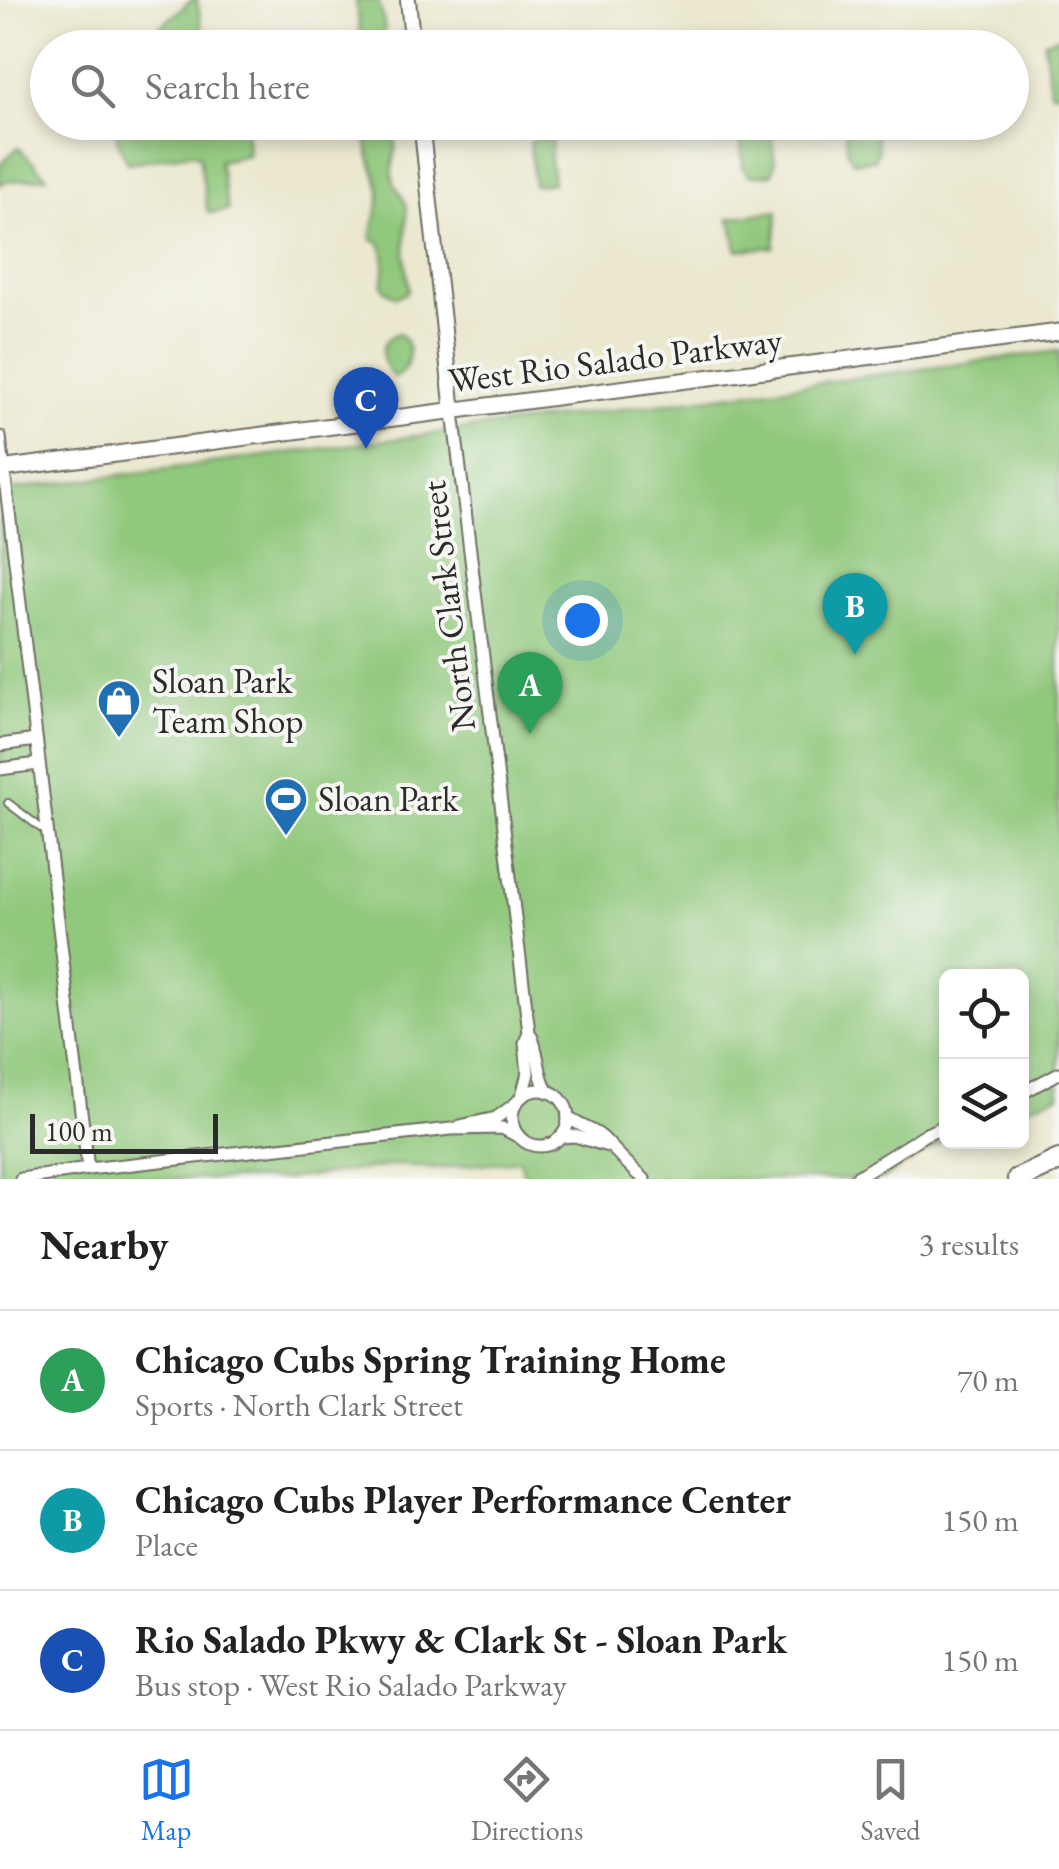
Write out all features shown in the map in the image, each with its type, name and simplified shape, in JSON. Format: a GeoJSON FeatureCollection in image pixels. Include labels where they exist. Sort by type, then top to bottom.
{"type":"FeatureCollection","features":[{"type":"Feature","properties":{"kind":"highway"},"geometry":{"type":"LineString","coordinates":[[1018,1179],[1059,1160]]}},
{"type":"Feature","properties":{"kind":"highway"},"geometry":{"type":"LineString","coordinates":[[1040,1179],[1059,1170]]}},
{"type":"Feature","properties":{"kind":"main road","name":"West Rio Salado Parkway"},"geometry":{"type":"LineString","coordinates":[[2,469],[1059,332]]}},
{"type":"Feature","properties":{"kind":"street"},"geometry":{"type":"LineString","coordinates":[[408,0],[411,30]]}},
{"type":"Feature","properties":{"kind":"street"},"geometry":{"type":"LineString","coordinates":[[423,140],[454,412]]}},
{"type":"Feature","properties":{"kind":"street","name":"North Clark Street"},"geometry":{"type":"LineString","coordinates":[[454,412],[528,1032],[528,1074],[519,1100]]}},
{"type":"Feature","properties":{"kind":"street"},"geometry":{"type":"LineString","coordinates":[[0,438],[88,1169]]}},
{"type":"Feature","properties":{"kind":"street"},"geometry":{"type":"LineString","coordinates":[[0,744],[36,740]]}},
{"type":"Feature","properties":{"kind":"street"},"geometry":{"type":"LineString","coordinates":[[0,769],[38,764]]}},
{"type":"Feature","properties":{"kind":"street","name":"North Clark Street"},"geometry":{"type":"LineString","coordinates":[[528,1032],[534,1040],[541,1078],[548,1092]]}},
{"type":"Feature","properties":{"kind":"street"},"geometry":{"type":"LineString","coordinates":[[1029,1089],[1059,1074]]}},
{"type":"Feature","properties":{"kind":"street"},"geometry":{"type":"LineString","coordinates":[[451,1129],[496,1118],[536,1091],[548,1092],[561,1101],[576,1124],[601,1136],[644,1179]]}},
{"type":"Feature","properties":{"kind":"street"},"geometry":{"type":"LineString","coordinates":[[517,1136],[512,1120],[519,1100]]}},
{"type":"Feature","properties":{"kind":"street"},"geometry":{"type":"LineString","coordinates":[[21,1179],[451,1129],[502,1128],[538,1146],[560,1137],[568,1116]]}},
{"type":"Feature","properties":{"kind":"street"},"geometry":{"type":"LineString","coordinates":[[854,1179],[939,1128]]}},
{"type":"Feature","properties":{"kind":"street"},"geometry":{"type":"LineString","coordinates":[[560,1137],[575,1136],[608,1146]]}},
{"type":"Feature","properties":{"kind":"lane"},"geometry":{"type":"LineString","coordinates":[[8,804],[46,832]]}},
{"type":"Feature","properties":{"kind":"green space"},"geometry":{"type":"Polygon","coordinates":[[[192,0],[197,0],[202,30],[159,28],[192,0]]]}},
{"type":"Feature","properties":{"kind":"green space"},"geometry":{"type":"Polygon","coordinates":[[[356,0],[378,0],[384,30],[360,30],[356,0]]]}},
{"type":"Feature","properties":{"kind":"green space"},"geometry":{"type":"Polygon","coordinates":[[[1059,36],[1059,93],[1050,91],[1044,41],[1059,36]]]}},
{"type":"Feature","properties":{"kind":"green space"},"geometry":{"type":"Polygon","coordinates":[[[118,140],[247,140],[248,155],[219,161],[228,210],[208,213],[199,155],[127,163],[118,140]]]}},
{"type":"Feature","properties":{"kind":"green space"},"geometry":{"type":"Polygon","coordinates":[[[367,140],[395,140],[393,178],[407,207],[405,255],[409,289],[396,297],[382,285],[383,253],[379,242],[372,240],[380,193],[367,140]]]}},
{"type":"Feature","properties":{"kind":"green space"},"geometry":{"type":"Polygon","coordinates":[[[552,140],[553,183],[534,185],[530,142],[552,140]]]}},
{"type":"Feature","properties":{"kind":"green space"},"geometry":{"type":"Polygon","coordinates":[[[741,140],[772,140],[775,163],[772,174],[750,176],[743,167],[741,140]]]}},
{"type":"Feature","properties":{"kind":"green space"},"geometry":{"type":"Polygon","coordinates":[[[846,140],[877,140],[874,160],[853,162],[846,140]]]}},
{"type":"Feature","properties":{"kind":"green space"},"geometry":{"type":"Polygon","coordinates":[[[18,147],[47,177],[0,185],[0,165],[18,147]]]}},
{"type":"Feature","properties":{"kind":"green space"},"geometry":{"type":"Polygon","coordinates":[[[778,211],[774,247],[737,250],[729,218],[778,211]]]}},
{"type":"Feature","properties":{"kind":"green space"},"geometry":{"type":"Polygon","coordinates":[[[399,333],[407,344],[408,357],[404,369],[394,378],[383,353],[387,341],[399,333]]]}},
{"type":"Feature","properties":{"kind":"green space"},"geometry":{"type":"Polygon","coordinates":[[[1059,351],[1059,1095],[1029,1106],[1029,969],[939,969],[939,1143],[882,1179],[525,1179],[520,1160],[433,1169],[398,1165],[287,1179],[0,1179],[0,491],[1059,351]]]}},
{"type":"Feature","properties":{"kind":"place","name":"Rio Salado Pkwy & Clark St - Sloan Park"},"geometry":{"type":"Point","coordinates":[366,449]}},
{"type":"Feature","properties":{"kind":"place","name":"Chicago Cubs Player Performance Center"},"geometry":{"type":"Point","coordinates":[855,655]}},
{"type":"Feature","properties":{"kind":"place","name":"Chicago Cubs Spring Training Home"},"geometry":{"type":"Point","coordinates":[530,734]}},
{"type":"Feature","properties":{"kind":"place","name":"Sloan Park Team Shop"},"geometry":{"type":"Point","coordinates":[119,739]}},
{"type":"Feature","properties":{"kind":"place","name":"Sloan Park"},"geometry":{"type":"Point","coordinates":[286,837]}}]}
